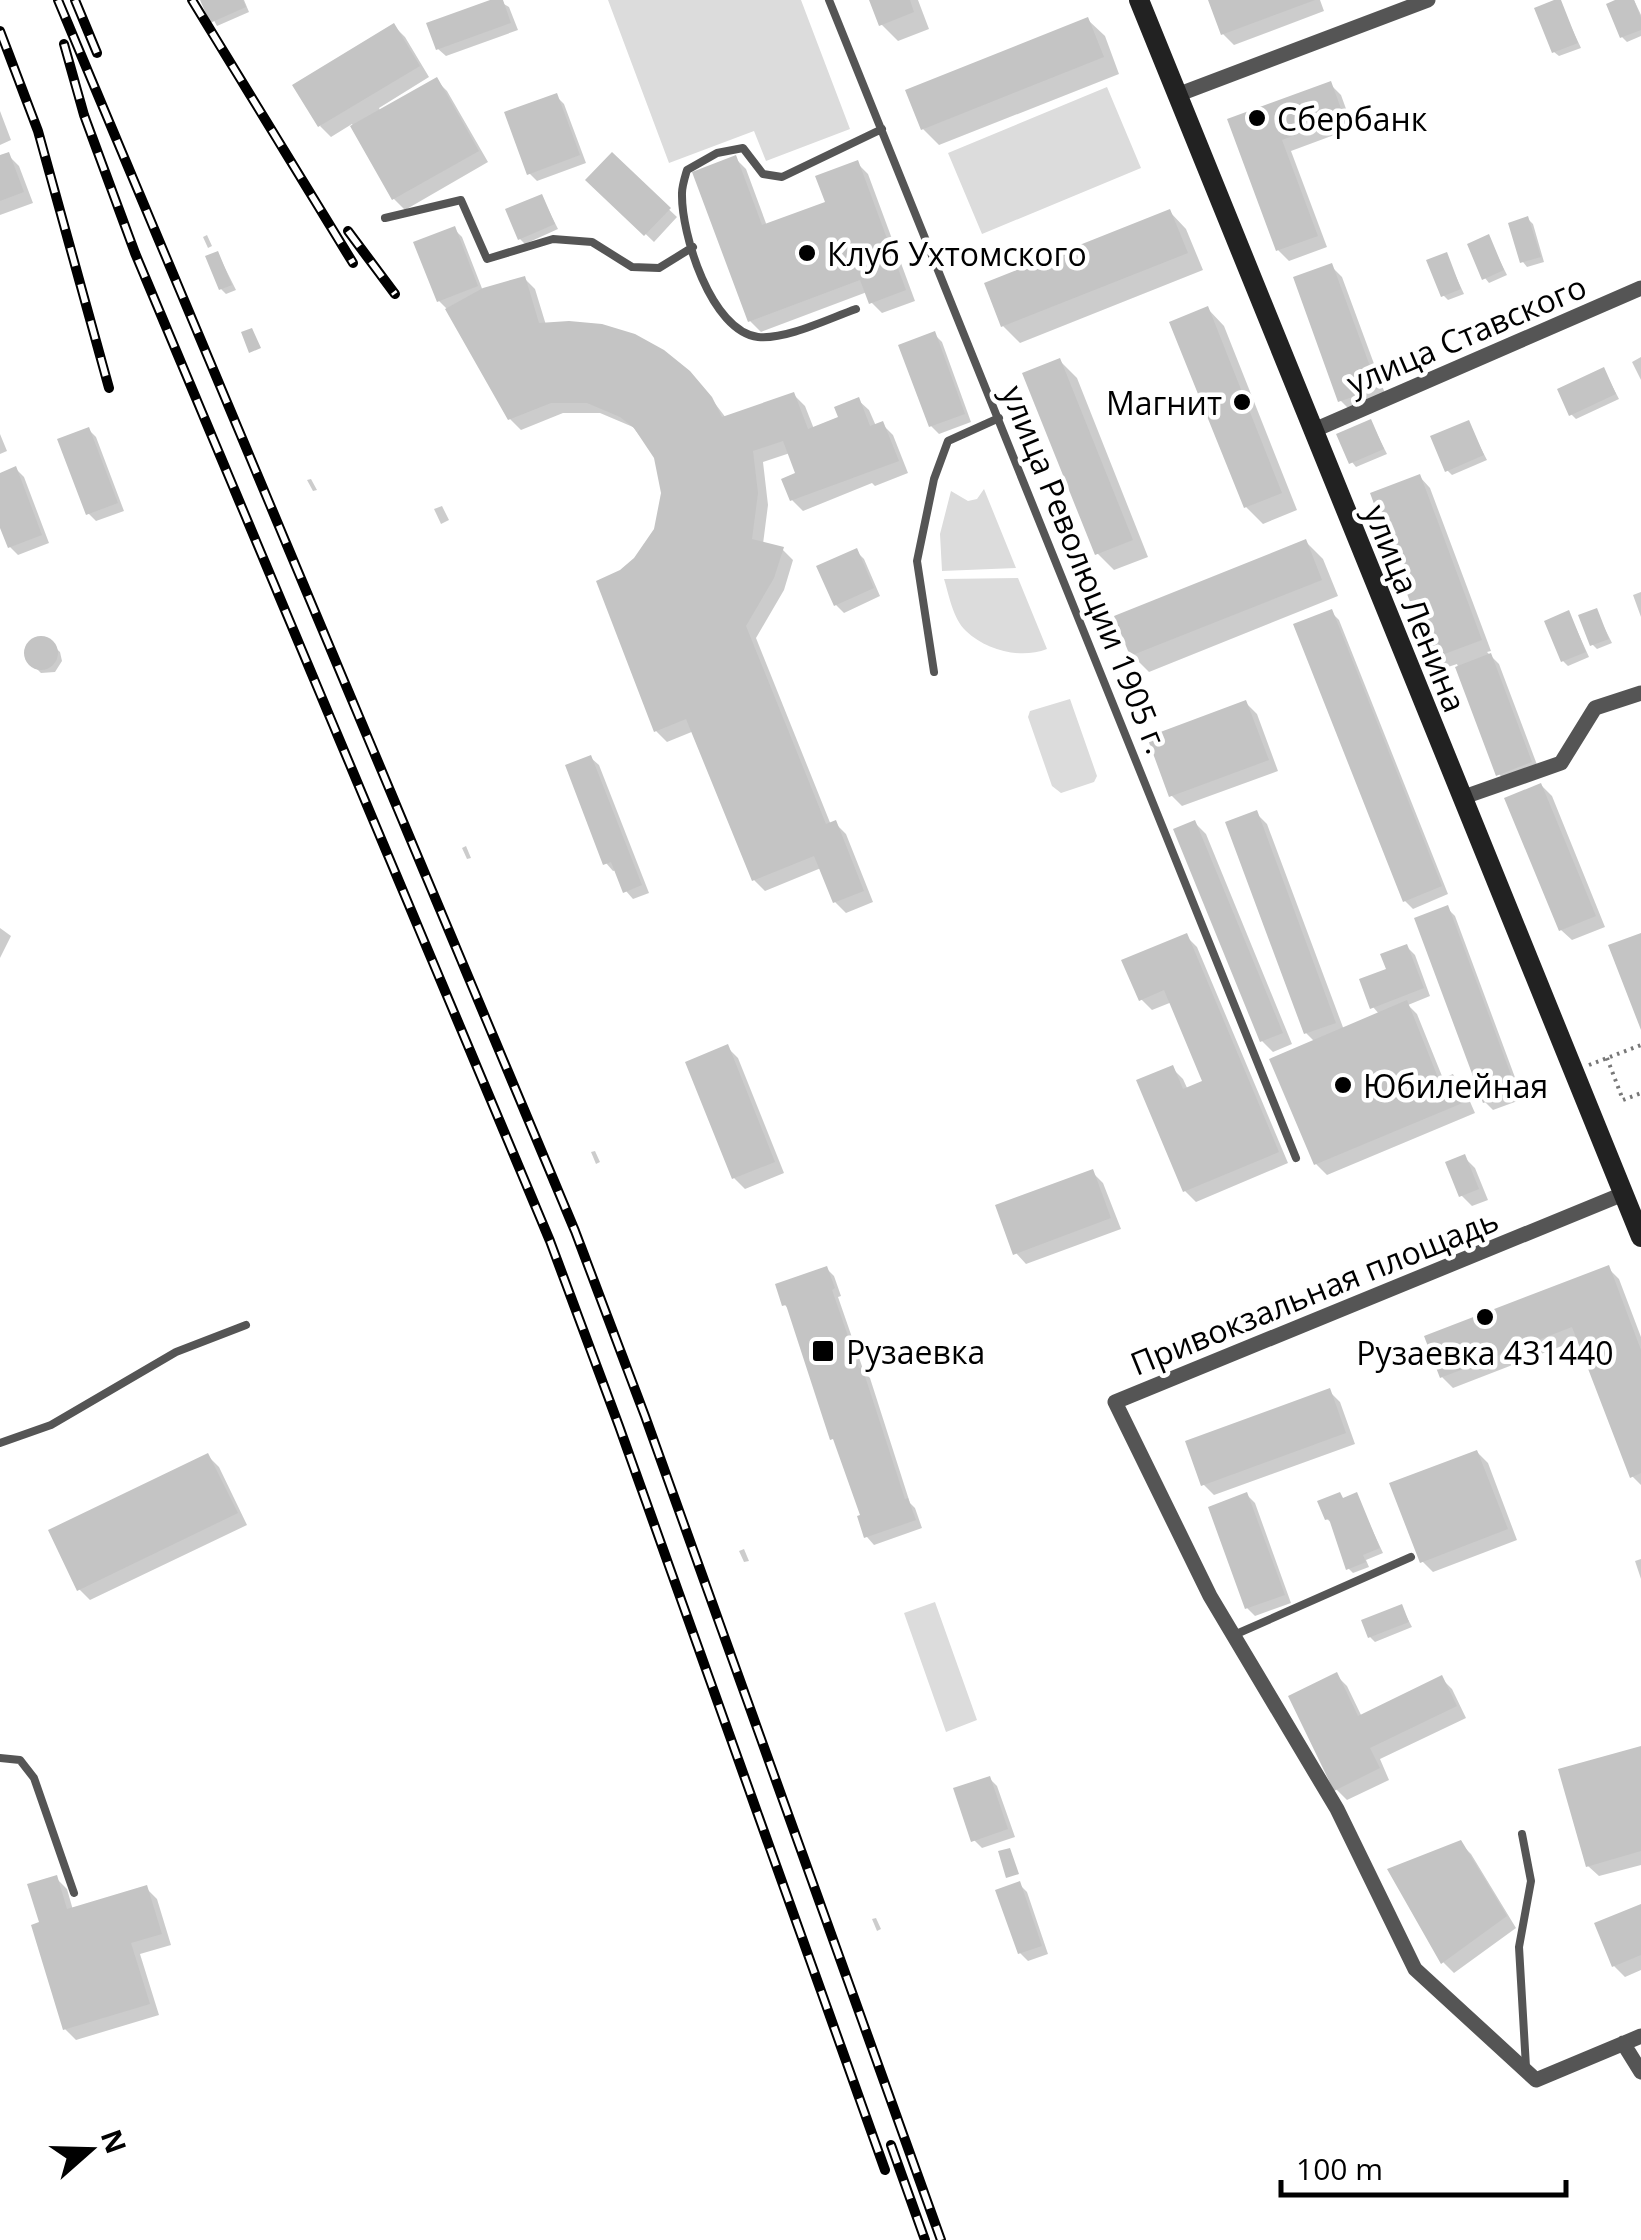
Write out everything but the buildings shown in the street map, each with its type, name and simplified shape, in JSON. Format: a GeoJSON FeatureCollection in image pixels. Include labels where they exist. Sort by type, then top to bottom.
{"type":"FeatureCollection","features":[{"type":"Feature","properties":{"kind":"street","name":"улица Ленина"},"geometry":{"type":"LineString","coordinates":[[1140,0],[1641,1237]]}},
{"type":"Feature","properties":{"kind":"street"},"geometry":{"type":"LineString","coordinates":[[1177,95],[1428,0]]}},
{"type":"Feature","properties":{"kind":"street","name":"улица Ставского"},"geometry":{"type":"LineString","coordinates":[[1312,430],[1641,288]]}},
{"type":"Feature","properties":{"kind":"street"},"geometry":{"type":"LineString","coordinates":[[1460,798],[1561,763],[1594,708],[1641,693]]}},
{"type":"Feature","properties":{"kind":"street","name":"Привокзальная площадь"},"geometry":{"type":"LineString","coordinates":[[1234,1635],[1210,1596],[1115,1402],[1623,1194]]}},
{"type":"Feature","properties":{"kind":"street"},"geometry":{"type":"LineString","coordinates":[[1234,1635],[1337,1809],[1415,1969],[1536,2080],[1641,2036]]}},
{"type":"Feature","properties":{"kind":"street"},"geometry":{"type":"LineString","coordinates":[[1623,2043],[1641,2072]]}},
{"type":"Feature","properties":{"kind":"lane","name":"улица Революции 1905 г."},"geometry":{"type":"LineString","coordinates":[[828,0],[1296,1158]]}},
{"type":"Feature","properties":{"kind":"lane"},"geometry":{"type":"LineString","coordinates":[[856,308],[793,332],[757,337],[725,320],[704,285],[682,192],[687,170],[716,153],[743,148],[763,174],[782,177],[882,129]]}},
{"type":"Feature","properties":{"kind":"lane"},"geometry":{"type":"LineString","coordinates":[[385,218],[461,200],[487,259],[553,240],[592,242],[632,267],[659,268],[693,247]]}},
{"type":"Feature","properties":{"kind":"lane"},"geometry":{"type":"LineString","coordinates":[[934,672],[917,561],[934,479],[948,440],[999,418]]}},
{"type":"Feature","properties":{"kind":"lane"},"geometry":{"type":"LineString","coordinates":[[0,1443],[50,1425],[176,1352],[246,1324]]}},
{"type":"Feature","properties":{"kind":"lane"},"geometry":{"type":"LineString","coordinates":[[1234,1635],[1412,1557]]}},
{"type":"Feature","properties":{"kind":"lane"},"geometry":{"type":"LineString","coordinates":[[0,1758],[20,1760],[34,1778],[74,1893]]}},
{"type":"Feature","properties":{"kind":"lane"},"geometry":{"type":"LineString","coordinates":[[1522,1834],[1531,1881],[1520,1948],[1526,2071]]}},
{"type":"Feature","properties":{"kind":"path"},"geometry":{"type":"LineString","coordinates":[[1573,1071],[1641,1044]]}},
{"type":"Feature","properties":{"kind":"path"},"geometry":{"type":"LineString","coordinates":[[1606,1058],[1624,1100],[1641,1093]]}},
{"type":"Feature","properties":{"kind":"shaded area"},"geometry":{"type":"Polygon","coordinates":[[[608,0],[801,0],[850,129],[766,161],[754,131],[669,163],[608,0]]]}},
{"type":"Feature","properties":{"kind":"shaded area"},"geometry":{"type":"Polygon","coordinates":[[[1107,87],[1141,168],[982,234],[948,153],[1107,87]]]}},
{"type":"Feature","properties":{"kind":"shaded area"},"geometry":{"type":"Polygon","coordinates":[[[984,489],[1016,568],[942,571],[940,534],[951,491],[968,501],[977,499],[984,489]]]}},
{"type":"Feature","properties":{"kind":"shaded area"},"geometry":{"type":"Polygon","coordinates":[[[1018,578],[1047,649],[1015,653],[974,638],[958,620],[944,579],[1018,578]]]}},
{"type":"Feature","properties":{"kind":"shaded area"},"geometry":{"type":"Polygon","coordinates":[[[1070,699],[1097,776],[1094,782],[1061,793],[1052,786],[1028,717],[1030,711],[1070,699]]]}},
{"type":"Feature","properties":{"kind":"shaded area"},"geometry":{"type":"Polygon","coordinates":[[[935,1602],[977,1720],[946,1732],[904,1613],[935,1602]]]}},
{"type":"Feature","properties":{"kind":"railway"},"geometry":{"type":"LineString","coordinates":[[58,0],[575,1231],[941,2240]]}},
{"type":"Feature","properties":{"kind":"railway"},"geometry":{"type":"LineString","coordinates":[[75,0],[97,53]]}},
{"type":"Feature","properties":{"kind":"railway"},"geometry":{"type":"LineString","coordinates":[[192,0],[353,263]]}},
{"type":"Feature","properties":{"kind":"railway"},"geometry":{"type":"LineString","coordinates":[[0,31],[38,131],[109,388]]}},
{"type":"Feature","properties":{"kind":"railway"},"geometry":{"type":"LineString","coordinates":[[64,44],[84,115],[135,253],[550,1241],[885,2170]]}},
{"type":"Feature","properties":{"kind":"railway"},"geometry":{"type":"LineString","coordinates":[[348,231],[395,294]]}},
{"type":"Feature","properties":{"kind":"railway"},"geometry":{"type":"LineString","coordinates":[[891,2145],[925,2240]]}},
{"type":"Feature","properties":{"kind":"place","name":"Сбербанк"},"geometry":{"type":"Point","coordinates":[1257,118]}},
{"type":"Feature","properties":{"kind":"place","name":"Клуб Ухтомского"},"geometry":{"type":"Point","coordinates":[807,253]}},
{"type":"Feature","properties":{"kind":"place","name":"Магнит"},"geometry":{"type":"Point","coordinates":[1242,402]}},
{"type":"Feature","properties":{"kind":"place","name":"Юбилейная"},"geometry":{"type":"Point","coordinates":[1343,1085]}},
{"type":"Feature","properties":{"kind":"place","name":"Рузаевка 431440"},"geometry":{"type":"Point","coordinates":[1485,1317]}},
{"type":"Feature","properties":{"kind":"place","name":"Рузаевка"},"geometry":{"type":"Point","coordinates":[823,1351]}}]}
